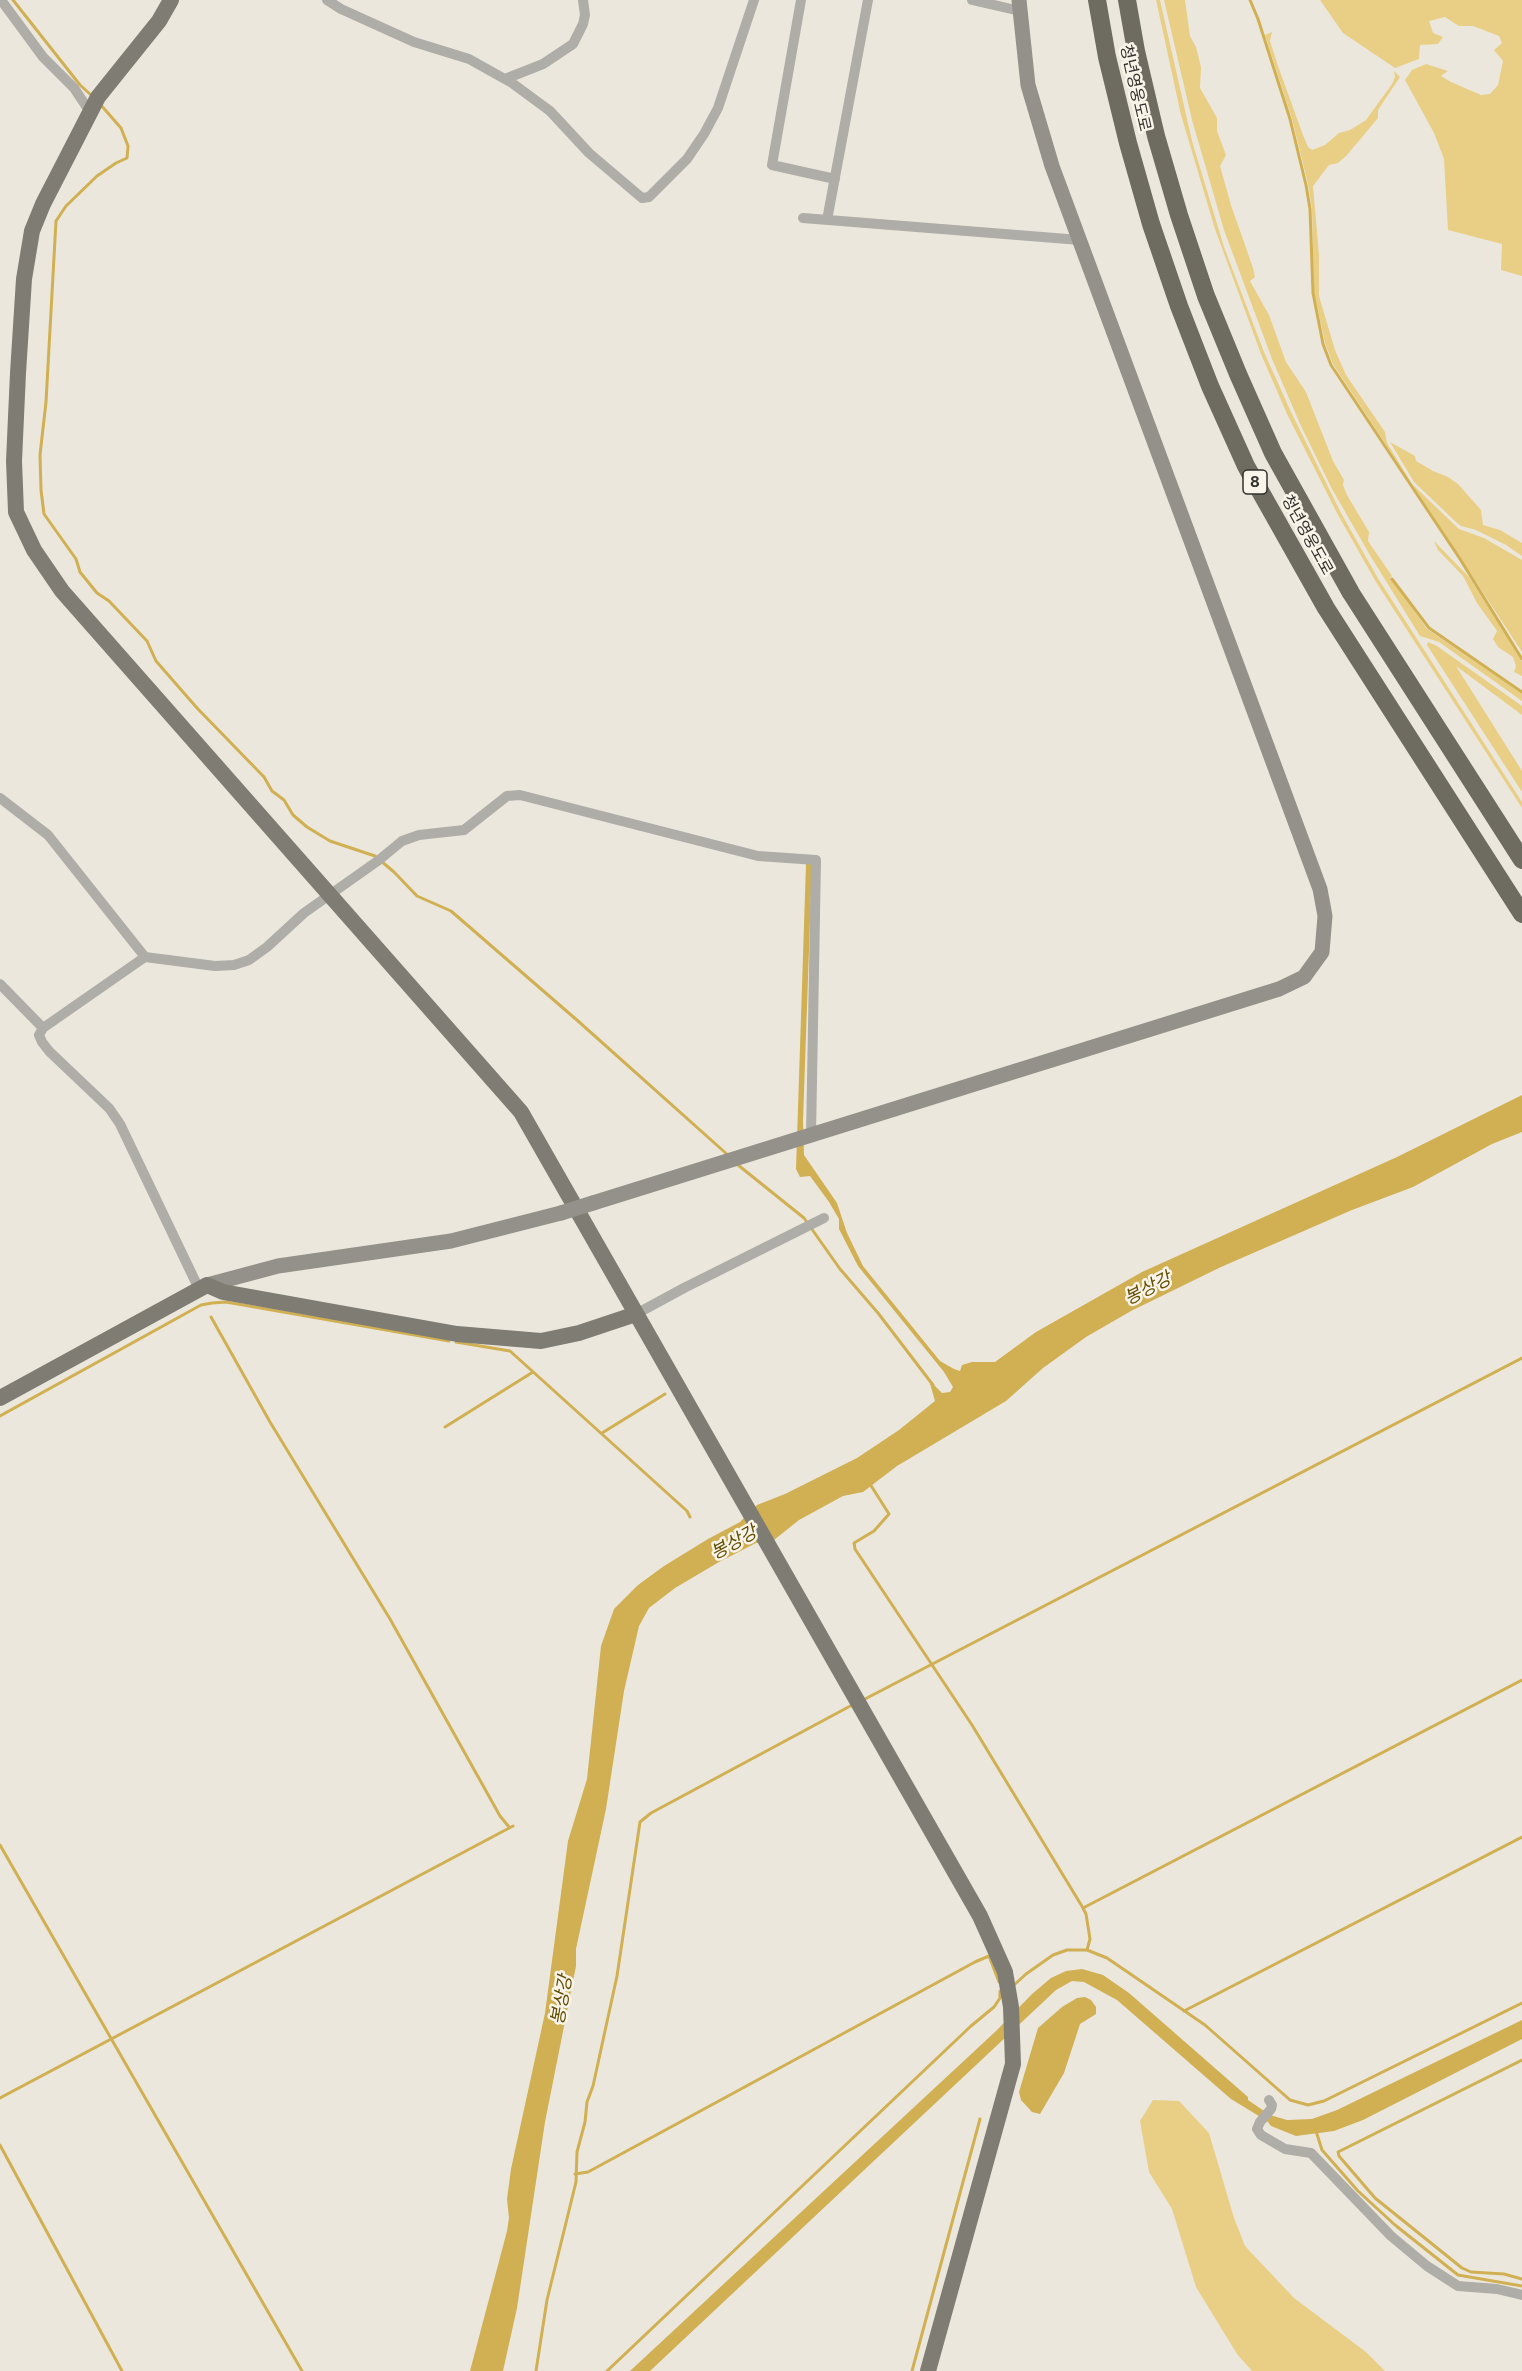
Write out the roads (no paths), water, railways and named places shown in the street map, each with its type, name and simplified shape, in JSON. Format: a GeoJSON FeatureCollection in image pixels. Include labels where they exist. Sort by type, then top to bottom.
{"type":"FeatureCollection","features":[{"type":"Feature","properties":{"kind":"highway","name":"청년영웅도로"},"geometry":{"type":"LineString","coordinates":[[1097,0],[1118,100],[1151,224],[1210,386],[1246,466],[1326,608],[1522,914]]}},
{"type":"Feature","properties":{"kind":"highway","name":"청년영웅도로"},"geometry":{"type":"LineString","coordinates":[[1127,0],[1136,51],[1156,136],[1179,215],[1230,355],[1273,453],[1351,592],[1522,860]]}},
{"type":"Feature","properties":{"kind":"main road"},"geometry":{"type":"LineString","coordinates":[[171,0],[159,21],[98,97],[43,204],[29,244],[24,279],[15,428],[16,512],[34,550],[62,591],[329,895],[485,1068],[536,1133],[631,1305],[980,1916],[1005,1972],[1011,2007],[1013,2064],[928,2371]]}},
{"type":"Feature","properties":{"kind":"main road"},"geometry":{"type":"LineString","coordinates":[[0,1398],[203,1287],[278,1266],[451,1241],[561,1213],[1279,989],[1304,977],[1322,951],[1325,916],[1320,889],[1052,166],[1034,110],[1024,60],[1020,5]]}},
{"type":"Feature","properties":{"kind":"main road"},"geometry":{"type":"LineString","coordinates":[[203,1287],[457,1334],[541,1341],[579,1334],[631,1305]]}},
{"type":"Feature","properties":{"kind":"street"},"geometry":{"type":"LineString","coordinates":[[1,0],[43,57],[74,88],[90,112]]}},
{"type":"Feature","properties":{"kind":"street"},"geometry":{"type":"LineString","coordinates":[[327,0],[414,42],[469,59],[505,79],[550,111],[589,153],[642,198],[649,197],[687,159],[709,126],[718,108],[754,0]]}},
{"type":"Feature","properties":{"kind":"street"},"geometry":{"type":"LineString","coordinates":[[505,79],[554,58],[573,44],[583,24],[585,15],[583,0]]}},
{"type":"Feature","properties":{"kind":"street"},"geometry":{"type":"LineString","coordinates":[[801,0],[772,165],[835,179]]}},
{"type":"Feature","properties":{"kind":"street"},"geometry":{"type":"LineString","coordinates":[[827,220],[868,0]]}},
{"type":"Feature","properties":{"kind":"street"},"geometry":{"type":"LineString","coordinates":[[972,0],[1020,5]]}},
{"type":"Feature","properties":{"kind":"street"},"geometry":{"type":"LineString","coordinates":[[524,91],[524,80],[530,70]]}},
{"type":"Feature","properties":{"kind":"street"},"geometry":{"type":"LineString","coordinates":[[803,218],[1080,240]]}},
{"type":"Feature","properties":{"kind":"street"},"geometry":{"type":"LineString","coordinates":[[203,1287],[120,1125],[97,1094],[42,1042],[39,1035],[43,1028],[146,957],[215,966],[234,965],[249,960],[267,947],[304,913],[402,841],[419,836],[464,830],[507,796],[520,795],[758,856],[816,860],[809,1136]]}},
{"type":"Feature","properties":{"kind":"street"},"geometry":{"type":"LineString","coordinates":[[0,798],[48,835],[146,957]]}},
{"type":"Feature","properties":{"kind":"street"},"geometry":{"type":"LineString","coordinates":[[0,984],[43,1028]]}},
{"type":"Feature","properties":{"kind":"street"},"geometry":{"type":"LineString","coordinates":[[631,1305],[684,1288],[824,1218]]}},
{"type":"Feature","properties":{"kind":"street"},"geometry":{"type":"LineString","coordinates":[[1270,2104],[1257,2129],[1261,2135],[1285,2149],[1311,2153],[1391,2236],[1440,2275],[1458,2286],[1497,2289],[1522,2295]]}},
{"type":"Feature","properties":{"kind":"water","name":"봉상강"},"geometry":{"type":"Polygon","coordinates":[[[806,864],[812,864],[803,1121],[804,1155],[837,1203],[847,1233],[863,1266],[940,1361],[954,1369],[960,1371],[962,1365],[972,1362],[995,1362],[1036,1332],[1142,1272],[1397,1157],[1522,1095],[1522,1132],[1492,1144],[1413,1187],[1352,1210],[1221,1267],[1131,1311],[1086,1337],[1043,1368],[1006,1401],[897,1466],[863,1492],[843,1496],[799,1520],[774,1540],[756,1543],[719,1562],[675,1588],[649,1608],[639,1626],[624,1691],[606,1809],[576,1949],[576,1966],[545,2122],[517,2308],[503,2371],[470,2371],[507,2231],[509,2218],[507,2199],[511,2169],[545,2013],[568,1841],[587,1779],[601,1646],[614,1609],[638,1585],[664,1566],[740,1522],[757,1505],[785,1494],[857,1458],[899,1430],[935,1401],[929,1380],[942,1393],[950,1392],[953,1387],[944,1372],[858,1266],[839,1229],[839,1219],[829,1202],[810,1176],[800,1177],[796,1169],[806,864]]]}},
{"type":"Feature","properties":{"kind":"water"},"geometry":{"type":"Polygon","coordinates":[[[1082,1969],[1103,1975],[1129,1993],[1248,2097],[1248,2100],[1270,2115],[1287,2120],[1312,2119],[1337,2110],[1522,2020],[1522,2039],[1363,2120],[1334,2131],[1296,2136],[1271,2126],[1267,2121],[1231,2099],[1117,2000],[1084,1982],[1072,1981],[1056,1990],[650,2371],[630,2371],[996,2031],[1032,1994],[1051,1978],[1066,1971],[1082,1969]]]}},
{"type":"Feature","properties":{"kind":"water"},"geometry":{"type":"Polygon","coordinates":[[[1085,1997],[1091,2000],[1096,2007],[1096,2014],[1080,2024],[1064,2073],[1040,2114],[1032,2112],[1021,2100],[1019,2092],[1038,2028],[1062,2007],[1077,1998],[1085,1997]]]}},
{"type":"Feature","properties":{"kind":"waterway"},"geometry":{"type":"LineString","coordinates":[[13,0],[80,85],[91,95]]}},
{"type":"Feature","properties":{"kind":"waterway"},"geometry":{"type":"LineString","coordinates":[[1250,0],[1290,119],[1306,185],[1310,209],[1313,293],[1323,344],[1331,365],[1460,559],[1522,659]]}},
{"type":"Feature","properties":{"kind":"waterway"},"geometry":{"type":"LineString","coordinates":[[100,104],[121,128],[128,146],[127,158],[97,176],[66,206],[56,221],[46,402],[40,455],[44,514],[76,559],[80,572],[97,593],[109,601],[147,641],[156,661],[197,708],[264,777],[272,791],[284,800],[293,815],[330,841],[375,856],[417,896],[451,911],[729,1156]]}},
{"type":"Feature","properties":{"kind":"waterway"},"geometry":{"type":"LineString","coordinates":[[1392,579],[1429,628],[1522,692]]}},
{"type":"Feature","properties":{"kind":"waterway"},"geometry":{"type":"LineString","coordinates":[[738,1165],[804,1218],[840,1269],[878,1313],[933,1385]]}},
{"type":"Feature","properties":{"kind":"waterway"},"geometry":{"type":"LineString","coordinates":[[0,1416],[201,1305],[212,1303],[226,1302],[449,1341]]}},
{"type":"Feature","properties":{"kind":"waterway"},"geometry":{"type":"LineString","coordinates":[[211,1317],[270,1422],[390,1619],[500,1816],[509,1827]]}},
{"type":"Feature","properties":{"kind":"waterway"},"geometry":{"type":"LineString","coordinates":[[456,1342],[510,1351],[687,1511],[690,1517]]}},
{"type":"Feature","properties":{"kind":"waterway"},"geometry":{"type":"LineString","coordinates":[[863,1700],[1522,1358]]}},
{"type":"Feature","properties":{"kind":"waterway"},"geometry":{"type":"LineString","coordinates":[[445,1427],[533,1372]]}},
{"type":"Feature","properties":{"kind":"waterway"},"geometry":{"type":"LineString","coordinates":[[602,1433],[665,1394]]}},
{"type":"Feature","properties":{"kind":"waterway"},"geometry":{"type":"LineString","coordinates":[[870,1484],[889,1514],[874,1531],[854,1543],[855,1549],[972,1725],[1083,1908],[1090,1939],[1087,1950]]}},
{"type":"Feature","properties":{"kind":"waterway"},"geometry":{"type":"LineString","coordinates":[[1083,1908],[1522,1680]]}},
{"type":"Feature","properties":{"kind":"waterway"},"geometry":{"type":"LineString","coordinates":[[536,2371],[547,2300],[576,2182],[577,2152],[585,2122],[587,2102],[593,2086],[617,1976],[640,1822],[651,1813],[854,1704]]}},
{"type":"Feature","properties":{"kind":"waterway"},"geometry":{"type":"LineString","coordinates":[[0,2098],[513,1826]]}},
{"type":"Feature","properties":{"kind":"waterway"},"geometry":{"type":"LineString","coordinates":[[1184,2011],[1522,1837]]}},
{"type":"Feature","properties":{"kind":"waterway"},"geometry":{"type":"LineString","coordinates":[[0,1845],[302,2371]]}},
{"type":"Feature","properties":{"kind":"waterway"},"geometry":{"type":"LineString","coordinates":[[1013,1986],[1053,1955],[1067,1950],[1087,1950],[1107,1958],[1205,2025],[1290,2100],[1308,2105],[1324,2101],[1522,2003]]}},
{"type":"Feature","properties":{"kind":"waterway"},"geometry":{"type":"LineString","coordinates":[[575,2174],[588,2172],[975,1962],[989,1956],[999,1982]]}},
{"type":"Feature","properties":{"kind":"waterway"},"geometry":{"type":"LineString","coordinates":[[607,2371],[971,2026],[994,2007],[1000,1998],[1000,1991]]}},
{"type":"Feature","properties":{"kind":"waterway"},"geometry":{"type":"LineString","coordinates":[[1522,2060],[1338,2152],[1375,2198],[1462,2268],[1471,2272],[1504,2274],[1522,2279]]}},
{"type":"Feature","properties":{"kind":"waterway"},"geometry":{"type":"LineString","coordinates":[[912,2371],[980,2119]]}},
{"type":"Feature","properties":{"kind":"waterway"},"geometry":{"type":"LineString","coordinates":[[1316,2131],[1322,2150],[1358,2191],[1395,2225],[1458,2275],[1522,2286]]}},
{"type":"Feature","properties":{"kind":"waterway"},"geometry":{"type":"LineString","coordinates":[[0,2145],[122,2371]]}}]}
